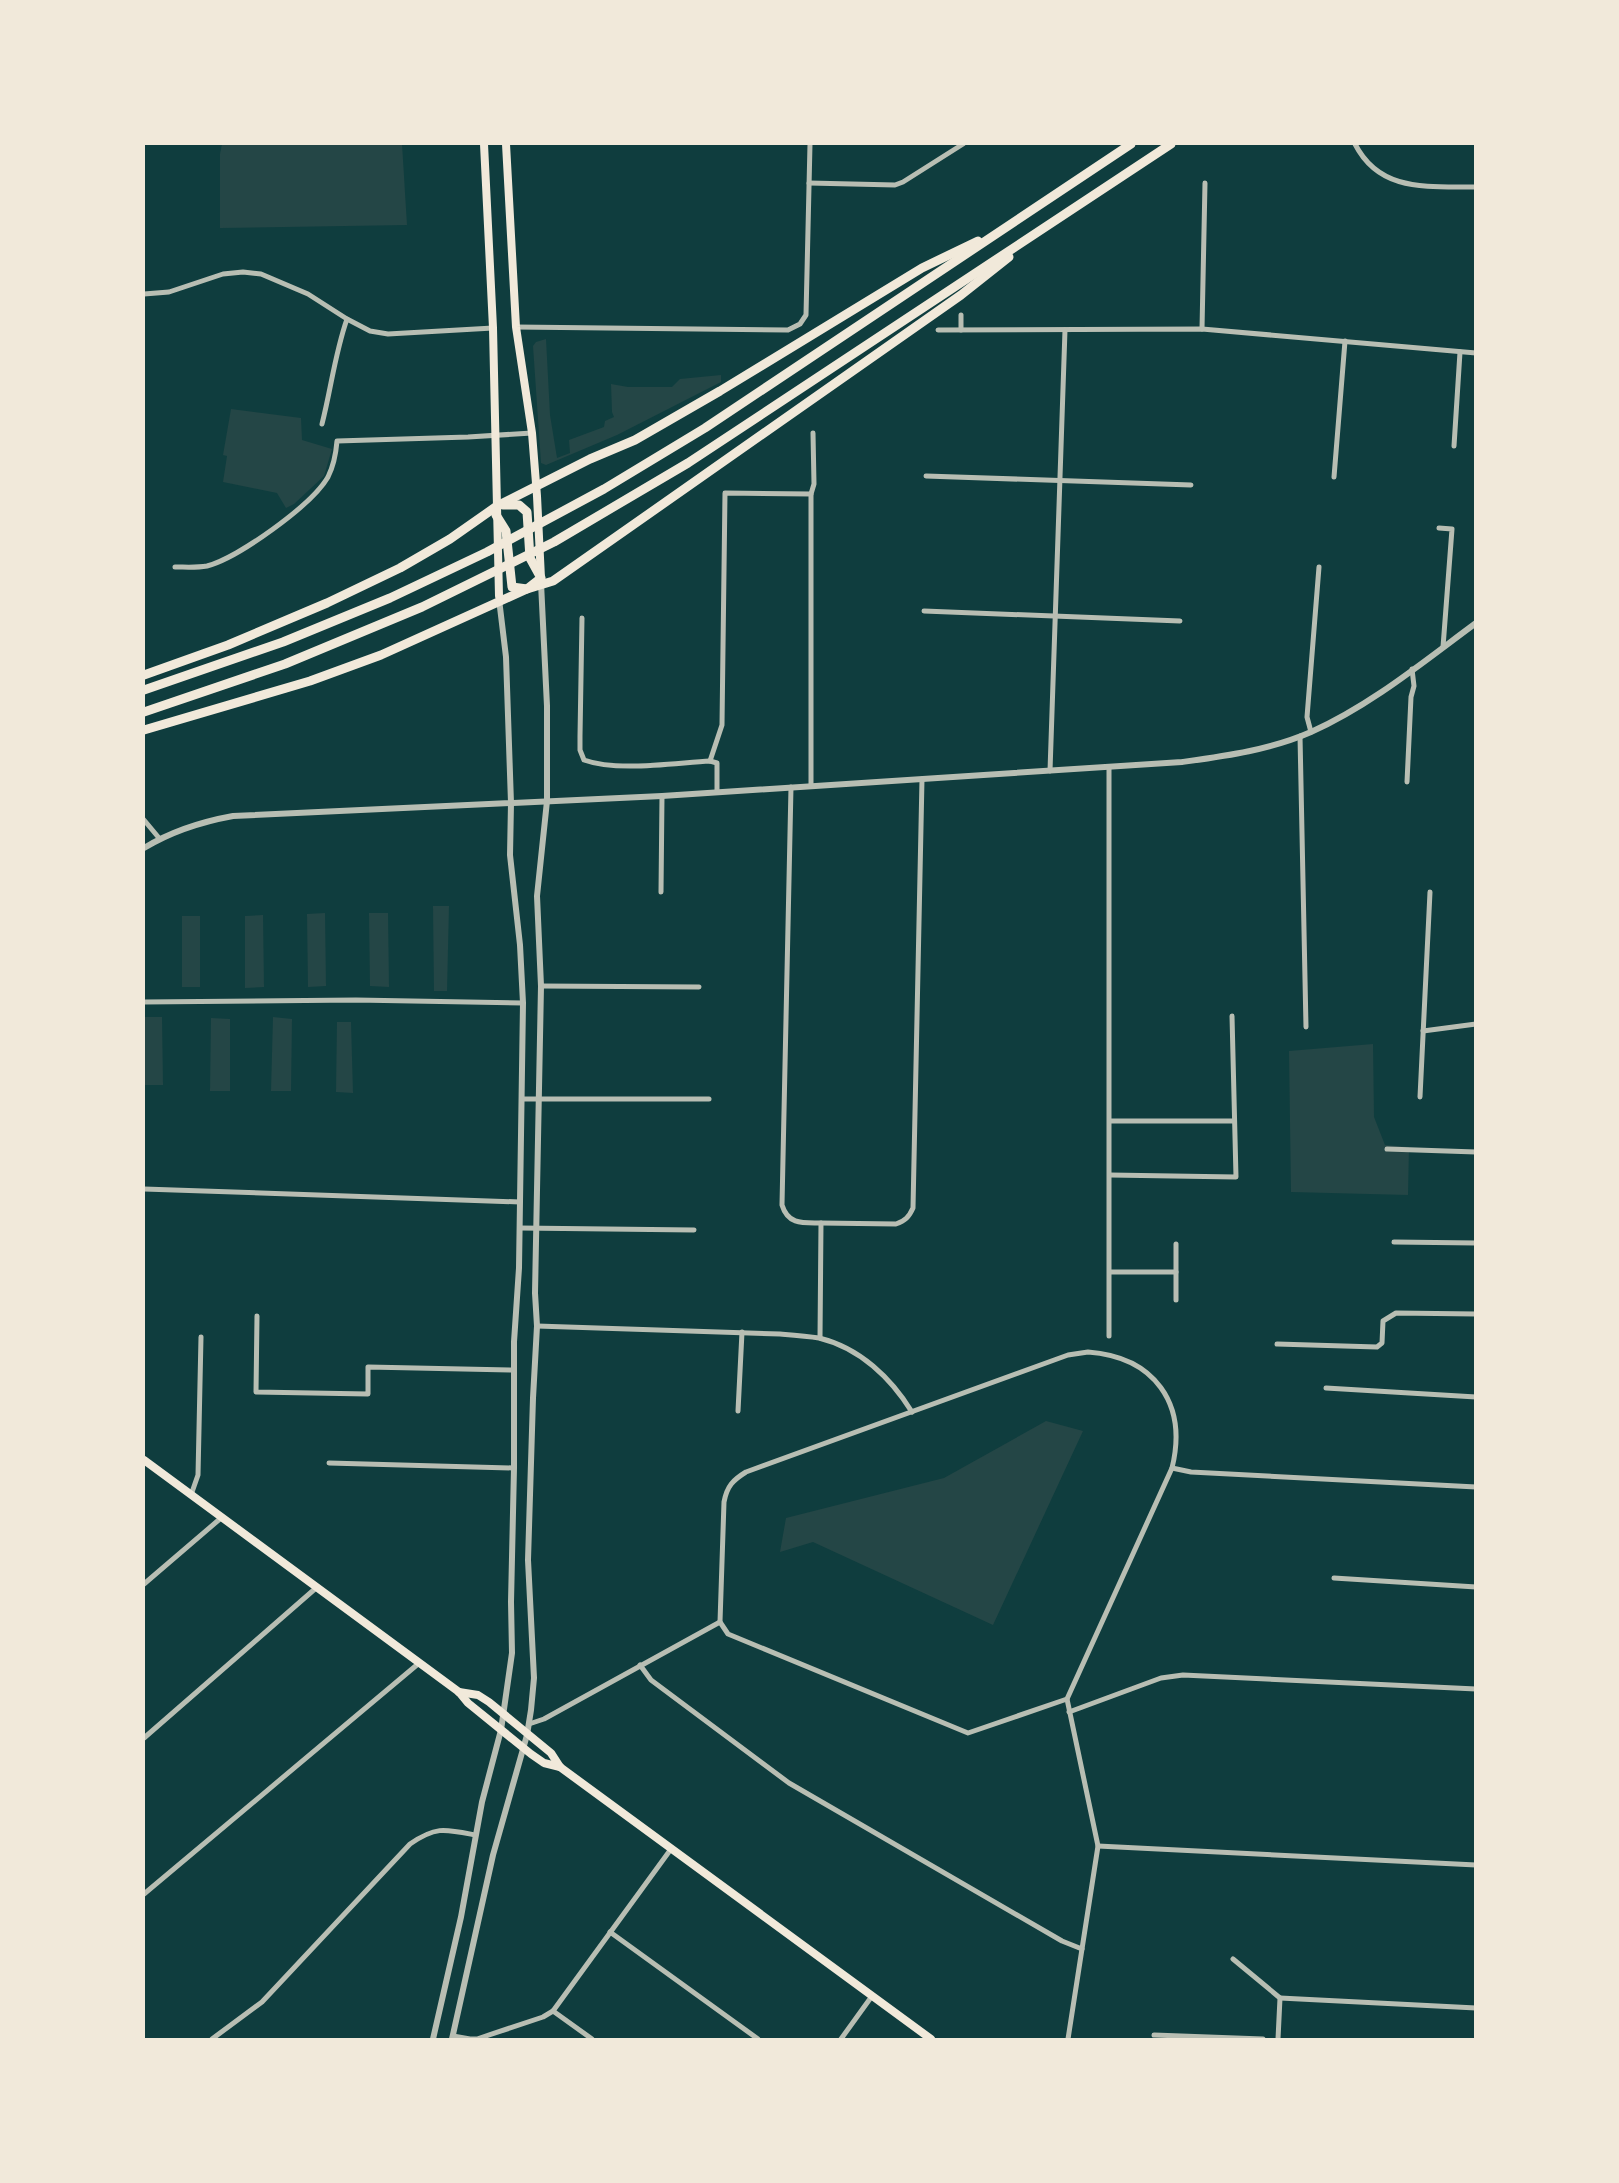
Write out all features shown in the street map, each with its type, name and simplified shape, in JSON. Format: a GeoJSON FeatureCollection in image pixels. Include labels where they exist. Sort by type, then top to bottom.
{"type":"FeatureCollection","features":[{"type":"Feature","properties":{"kind":"highway"},"geometry":{"type":"LineString","coordinates":[[144,690],[283,642],[390,598],[487,552],[604,489],[705,428],[1131,144]]}},
{"type":"Feature","properties":{"kind":"highway"},"geometry":{"type":"LineString","coordinates":[[144,712],[298,659],[422,607],[554,542],[688,463],[1171,144]]}},
{"type":"Feature","properties":{"kind":"highway"},"geometry":{"type":"LineString","coordinates":[[144,730],[310,681],[381,654],[499,599],[541,582],[553,581],[961,295],[1051,222]]}},
{"type":"Feature","properties":{"kind":"highway"},"geometry":{"type":"LineString","coordinates":[[144,675],[228,645],[327,603],[420,556],[496,511],[635,440],[922,268],[1007,228]]}},
{"type":"Feature","properties":{"kind":"highway"},"geometry":{"type":"LineString","coordinates":[[496,511],[519,505],[527,512],[530,558],[541,582]]}},
{"type":"Feature","properties":{"kind":"highway"},"geometry":{"type":"LineString","coordinates":[[496,511],[506,531],[510,584],[515,589],[527,589]]}},
{"type":"Feature","properties":{"kind":"main road"},"geometry":{"type":"LineString","coordinates":[[484,144],[493,328],[499,599]]}},
{"type":"Feature","properties":{"kind":"main road"},"geometry":{"type":"LineString","coordinates":[[506,144],[516,327],[532,433],[541,582]]}},
{"type":"Feature","properties":{"kind":"main road"},"geometry":{"type":"LineString","coordinates":[[144,1460],[458,1692],[468,1703],[544,1763],[560,1767]]}},
{"type":"Feature","properties":{"kind":"main road"},"geometry":{"type":"LineString","coordinates":[[458,1692],[478,1695],[504,1714],[551,1753],[560,1767],[932,2039]]}},
{"type":"Feature","properties":{"kind":"street"},"geometry":{"type":"LineString","coordinates":[[516,327],[794,328],[806,315],[810,144]]}},
{"type":"Feature","properties":{"kind":"street"},"geometry":{"type":"LineString","coordinates":[[809,183],[895,185],[961,144]]}},
{"type":"Feature","properties":{"kind":"street"},"geometry":{"type":"LineString","coordinates":[[1355,144],[1369,165],[1396,182],[1414,186],[1475,187]]}},
{"type":"Feature","properties":{"kind":"street"},"geometry":{"type":"LineString","coordinates":[[1202,329],[1205,183]]}},
{"type":"Feature","properties":{"kind":"street"},"geometry":{"type":"LineString","coordinates":[[144,294],[169,292],[223,274],[243,272],[261,274],[308,294],[370,331],[388,334],[493,328]]}},
{"type":"Feature","properties":{"kind":"street"},"geometry":{"type":"LineString","coordinates":[[961,315],[961,330]]}},
{"type":"Feature","properties":{"kind":"street"},"geometry":{"type":"LineString","coordinates":[[321,424],[340,338],[347,319]]}},
{"type":"Feature","properties":{"kind":"street"},"geometry":{"type":"LineString","coordinates":[[937,330],[1202,329],[1475,353]]}},
{"type":"Feature","properties":{"kind":"street"},"geometry":{"type":"LineString","coordinates":[[1050,771],[1065,330]]}},
{"type":"Feature","properties":{"kind":"street"},"geometry":{"type":"LineString","coordinates":[[1335,477],[1345,341]]}},
{"type":"Feature","properties":{"kind":"street"},"geometry":{"type":"LineString","coordinates":[[1454,446],[1460,352]]}},
{"type":"Feature","properties":{"kind":"street"},"geometry":{"type":"LineString","coordinates":[[175,567],[195,567],[219,562],[275,529],[326,480],[337,441],[532,433]]}},
{"type":"Feature","properties":{"kind":"street"},"geometry":{"type":"LineString","coordinates":[[811,786],[813,433]]}},
{"type":"Feature","properties":{"kind":"street"},"geometry":{"type":"LineString","coordinates":[[926,476],[1191,485]]}},
{"type":"Feature","properties":{"kind":"street"},"geometry":{"type":"LineString","coordinates":[[710,761],[722,725],[725,493],[811,494]]}},
{"type":"Feature","properties":{"kind":"street"},"geometry":{"type":"LineString","coordinates":[[1439,528],[1452,529],[1443,647]]}},
{"type":"Feature","properties":{"kind":"street"},"geometry":{"type":"LineString","coordinates":[[1311,732],[1307,717],[1320,566]]}},
{"type":"Feature","properties":{"kind":"street"},"geometry":{"type":"LineString","coordinates":[[541,582],[547,706],[547,801],[537,896],[541,986],[535,1293],[537,1325],[528,1560],[534,1678],[527,1735],[492,1855],[453,2038],[477,2039],[543,2017],[553,2011],[671,1849]]}},
{"type":"Feature","properties":{"kind":"street"},"geometry":{"type":"LineString","coordinates":[[433,2039],[461,1917],[475,1835],[501,1730],[512,1653],[513,1370],[520,1228],[523,1003],[510,855],[506,657],[499,599]]}},
{"type":"Feature","properties":{"kind":"street"},"geometry":{"type":"LineString","coordinates":[[924,611],[1180,621]]}},
{"type":"Feature","properties":{"kind":"street"},"geometry":{"type":"LineString","coordinates":[[582,618],[580,750],[584,760],[634,765],[710,761],[717,763],[717,792]]}},
{"type":"Feature","properties":{"kind":"street"},"geometry":{"type":"LineString","coordinates":[[144,848],[182,828],[233,816],[662,796],[1182,762],[1229,755],[1260,749],[1311,732],[1365,703],[1475,623]]}},
{"type":"Feature","properties":{"kind":"street"},"geometry":{"type":"LineString","coordinates":[[1407,782],[1411,697],[1414,686],[1412,669]]}},
{"type":"Feature","properties":{"kind":"street"},"geometry":{"type":"LineString","coordinates":[[1300,736],[1307,1027]]}},
{"type":"Feature","properties":{"kind":"street"},"geometry":{"type":"LineString","coordinates":[[1110,767],[1110,1336]]}},
{"type":"Feature","properties":{"kind":"street"},"geometry":{"type":"LineString","coordinates":[[790,787],[782,1205],[790,1220],[798,1222],[896,1224],[904,1221],[913,1208],[922,779]]}},
{"type":"Feature","properties":{"kind":"street"},"geometry":{"type":"LineString","coordinates":[[661,892],[662,796]]}},
{"type":"Feature","properties":{"kind":"street"},"geometry":{"type":"LineString","coordinates":[[144,820],[159,838]]}},
{"type":"Feature","properties":{"kind":"street"},"geometry":{"type":"LineString","coordinates":[[1420,1097],[1430,892]]}},
{"type":"Feature","properties":{"kind":"street"},"geometry":{"type":"LineString","coordinates":[[541,986],[699,987]]}},
{"type":"Feature","properties":{"kind":"street"},"geometry":{"type":"LineString","coordinates":[[144,1002],[356,1000],[523,1003]]}},
{"type":"Feature","properties":{"kind":"street"},"geometry":{"type":"LineString","coordinates":[[1110,1175],[1236,1177],[1233,1016]]}},
{"type":"Feature","properties":{"kind":"street"},"geometry":{"type":"LineString","coordinates":[[1423,1031],[1475,1024]]}},
{"type":"Feature","properties":{"kind":"street"},"geometry":{"type":"LineString","coordinates":[[523,1099],[709,1100]]}},
{"type":"Feature","properties":{"kind":"street"},"geometry":{"type":"LineString","coordinates":[[1110,1121],[1234,1121]]}},
{"type":"Feature","properties":{"kind":"street"},"geometry":{"type":"LineString","coordinates":[[1387,1149],[1475,1152]]}},
{"type":"Feature","properties":{"kind":"street"},"geometry":{"type":"LineString","coordinates":[[144,1189],[520,1202]]}},
{"type":"Feature","properties":{"kind":"street"},"geometry":{"type":"LineString","coordinates":[[820,1338],[821,1223]]}},
{"type":"Feature","properties":{"kind":"street"},"geometry":{"type":"LineString","coordinates":[[520,1228],[694,1230]]}},
{"type":"Feature","properties":{"kind":"street"},"geometry":{"type":"LineString","coordinates":[[1394,1242],[1475,1243]]}},
{"type":"Feature","properties":{"kind":"street"},"geometry":{"type":"LineString","coordinates":[[1176,1244],[1176,1300]]}},
{"type":"Feature","properties":{"kind":"street"},"geometry":{"type":"LineString","coordinates":[[1110,1272],[1176,1272]]}},
{"type":"Feature","properties":{"kind":"street"},"geometry":{"type":"LineString","coordinates":[[1278,1345],[1377,1348],[1382,1342],[1383,1321],[1396,1313],[1475,1314]]}},
{"type":"Feature","properties":{"kind":"street"},"geometry":{"type":"LineString","coordinates":[[257,1316],[256,1392],[368,1394],[368,1367],[513,1370]]}},
{"type":"Feature","properties":{"kind":"street"},"geometry":{"type":"LineString","coordinates":[[537,1325],[742,1332],[820,1338],[850,1350],[877,1368],[899,1390],[912,1412]]}},
{"type":"Feature","properties":{"kind":"street"},"geometry":{"type":"LineString","coordinates":[[738,1412],[742,1332]]}},
{"type":"Feature","properties":{"kind":"street"},"geometry":{"type":"LineString","coordinates":[[191,1495],[198,1475],[201,1337]]}},
{"type":"Feature","properties":{"kind":"street"},"geometry":{"type":"LineString","coordinates":[[1067,1699],[968,1732],[728,1634],[720,1622],[724,1502],[727,1489],[734,1479],[747,1472],[1068,1355],[1088,1352],[1108,1354],[1126,1360],[1156,1381],[1166,1396],[1174,1413],[1177,1432],[1172,1468],[1067,1699],[1098,1846],[1068,2039]]}},
{"type":"Feature","properties":{"kind":"street"},"geometry":{"type":"LineString","coordinates":[[1326,1388],[1475,1397]]}},
{"type":"Feature","properties":{"kind":"street"},"geometry":{"type":"LineString","coordinates":[[329,1463],[514,1468]]}},
{"type":"Feature","properties":{"kind":"street"},"geometry":{"type":"LineString","coordinates":[[1172,1468],[1191,1472],[1475,1487]]}},
{"type":"Feature","properties":{"kind":"street"},"geometry":{"type":"LineString","coordinates":[[144,1584],[221,1518]]}},
{"type":"Feature","properties":{"kind":"street"},"geometry":{"type":"LineString","coordinates":[[1334,1578],[1475,1587]]}},
{"type":"Feature","properties":{"kind":"street"},"geometry":{"type":"LineString","coordinates":[[144,1738],[316,1588]]}},
{"type":"Feature","properties":{"kind":"street"},"geometry":{"type":"LineString","coordinates":[[529,1724],[544,1719],[720,1622]]}},
{"type":"Feature","properties":{"kind":"street"},"geometry":{"type":"LineString","coordinates":[[144,1894],[418,1664]]}},
{"type":"Feature","properties":{"kind":"street"},"geometry":{"type":"LineString","coordinates":[[640,1665],[651,1680],[789,1783],[1062,1941],[1082,1949]]}},
{"type":"Feature","properties":{"kind":"street"},"geometry":{"type":"LineString","coordinates":[[1069,1712],[1161,1678],[1183,1675],[1475,1689]]}},
{"type":"Feature","properties":{"kind":"street"},"geometry":{"type":"LineString","coordinates":[[212,2039],[262,2002],[410,1844],[426,1833],[444,1828],[475,1835]]}},
{"type":"Feature","properties":{"kind":"street"},"geometry":{"type":"LineString","coordinates":[[1098,1846],[1475,1865]]}},
{"type":"Feature","properties":{"kind":"street"},"geometry":{"type":"LineString","coordinates":[[610,1932],[758,2039]]}},
{"type":"Feature","properties":{"kind":"street"},"geometry":{"type":"LineString","coordinates":[[1233,1959],[1280,1998],[1475,2008]]}},
{"type":"Feature","properties":{"kind":"street"},"geometry":{"type":"LineString","coordinates":[[841,2039],[872,1996]]}},
{"type":"Feature","properties":{"kind":"street"},"geometry":{"type":"LineString","coordinates":[[1278,2039],[1280,1998]]}},
{"type":"Feature","properties":{"kind":"street"},"geometry":{"type":"LineString","coordinates":[[553,2011],[592,2039]]}},
{"type":"Feature","properties":{"kind":"street"},"geometry":{"type":"LineString","coordinates":[[1154,2035],[1263,2039]]}},
{"type":"Feature","properties":{"kind":"shaded area"},"geometry":{"type":"Polygon","coordinates":[[[222,144],[402,144],[407,225],[220,228],[222,144]]]}},
{"type":"Feature","properties":{"kind":"shaded area"},"geometry":{"type":"Polygon","coordinates":[[[546,339],[550,415],[557,458],[570,453],[569,440],[604,427],[605,421],[614,417],[611,384],[628,387],[672,387],[680,379],[721,375],[721,382],[617,435],[546,465],[541,463],[533,346],[546,339]]]}},
{"type":"Feature","properties":{"kind":"shaded area"},"geometry":{"type":"Polygon","coordinates":[[[231,409],[301,418],[302,440],[332,449],[324,476],[286,508],[277,493],[223,482],[227,456],[223,455],[231,409]]]}},
{"type":"Feature","properties":{"kind":"shaded area"},"geometry":{"type":"Polygon","coordinates":[[[433,906],[449,906],[447,991],[434,991],[433,906]]]}},
{"type":"Feature","properties":{"kind":"shaded area"},"geometry":{"type":"Polygon","coordinates":[[[325,913],[326,986],[308,987],[307,914],[325,913]]]}},
{"type":"Feature","properties":{"kind":"shaded area"},"geometry":{"type":"Polygon","coordinates":[[[369,913],[388,913],[389,987],[370,986],[369,913]]]}},
{"type":"Feature","properties":{"kind":"shaded area"},"geometry":{"type":"Polygon","coordinates":[[[263,915],[264,987],[245,988],[245,916],[263,915]]]}},
{"type":"Feature","properties":{"kind":"shaded area"},"geometry":{"type":"Polygon","coordinates":[[[182,916],[200,916],[200,987],[182,987],[182,916]]]}},
{"type":"Feature","properties":{"kind":"shaded area"},"geometry":{"type":"Polygon","coordinates":[[[144,1017],[162,1017],[163,1085],[144,1085],[144,1017]]]}},
{"type":"Feature","properties":{"kind":"shaded area"},"geometry":{"type":"Polygon","coordinates":[[[273,1017],[292,1019],[291,1091],[271,1091],[273,1017]]]}},
{"type":"Feature","properties":{"kind":"shaded area"},"geometry":{"type":"Polygon","coordinates":[[[211,1018],[230,1019],[230,1091],[210,1091],[211,1018]]]}},
{"type":"Feature","properties":{"kind":"shaded area"},"geometry":{"type":"Polygon","coordinates":[[[337,1022],[351,1022],[353,1093],[336,1092],[337,1022]]]}},
{"type":"Feature","properties":{"kind":"shaded area"},"geometry":{"type":"Polygon","coordinates":[[[1373,1044],[1374,1117],[1385,1145],[1409,1147],[1408,1195],[1291,1192],[1289,1051],[1373,1044]]]}},
{"type":"Feature","properties":{"kind":"shaded area"},"geometry":{"type":"Polygon","coordinates":[[[1046,1421],[1083,1431],[993,1625],[813,1542],[780,1552],[786,1518],[944,1478],[1046,1421]]]}}]}
